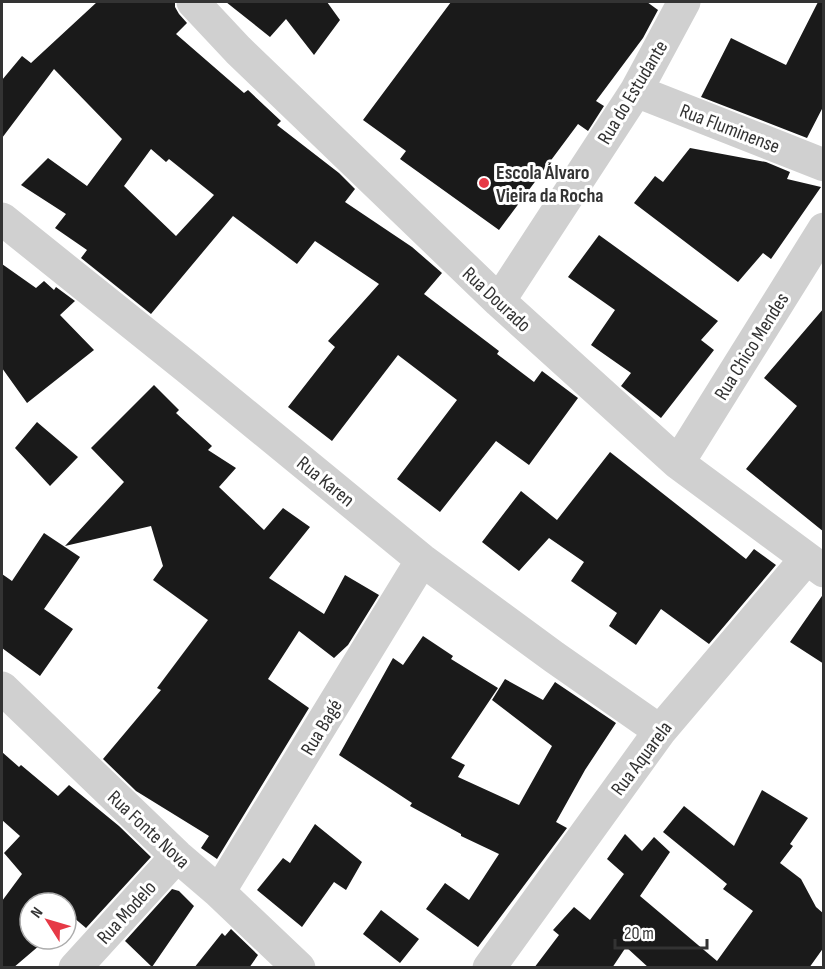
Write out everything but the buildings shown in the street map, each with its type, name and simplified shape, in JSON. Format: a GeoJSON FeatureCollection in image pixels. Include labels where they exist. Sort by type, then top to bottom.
{"type":"FeatureCollection","features":[{"type":"Feature","properties":{"kind":"street","name":"Rua Dourado"},"geometry":{"type":"LineString","coordinates":[[193,2],[238,50],[499,301],[678,463],[815,565]]}},
{"type":"Feature","properties":{"kind":"street","name":"Rua do Estudante"},"geometry":{"type":"LineString","coordinates":[[499,301],[636,91],[684,2]]}},
{"type":"Feature","properties":{"kind":"street","name":"Rua Fluminense"},"geometry":{"type":"LineString","coordinates":[[636,91],[824,165]]}},
{"type":"Feature","properties":{"kind":"street","name":"Rua Karen"},"geometry":{"type":"LineString","coordinates":[[2,219],[422,560],[660,731]]}},
{"type":"Feature","properties":{"kind":"street","name":"Rua Chico Mendes"},"geometry":{"type":"LineString","coordinates":[[678,463],[824,229]]}},
{"type":"Feature","properties":{"kind":"street","name":"Rua Bagé"},"geometry":{"type":"LineString","coordinates":[[219,892],[422,560]]}},
{"type":"Feature","properties":{"kind":"street","name":"Rua Aquarela"},"geometry":{"type":"LineString","coordinates":[[489,968],[660,731],[815,565]]}},
{"type":"Feature","properties":{"kind":"street","name":"Rua Fonte Nova"},"geometry":{"type":"LineString","coordinates":[[2,688],[177,856],[219,892],[299,968]]}},
{"type":"Feature","properties":{"kind":"street","name":"Rua Modelo"},"geometry":{"type":"LineString","coordinates":[[75,968],[177,856]]}},
{"type":"Feature","properties":{"kind":"place","name":"Escola Álvaro Vieira da Rocha"},"geometry":{"type":"Point","coordinates":[484,183]}}]}
